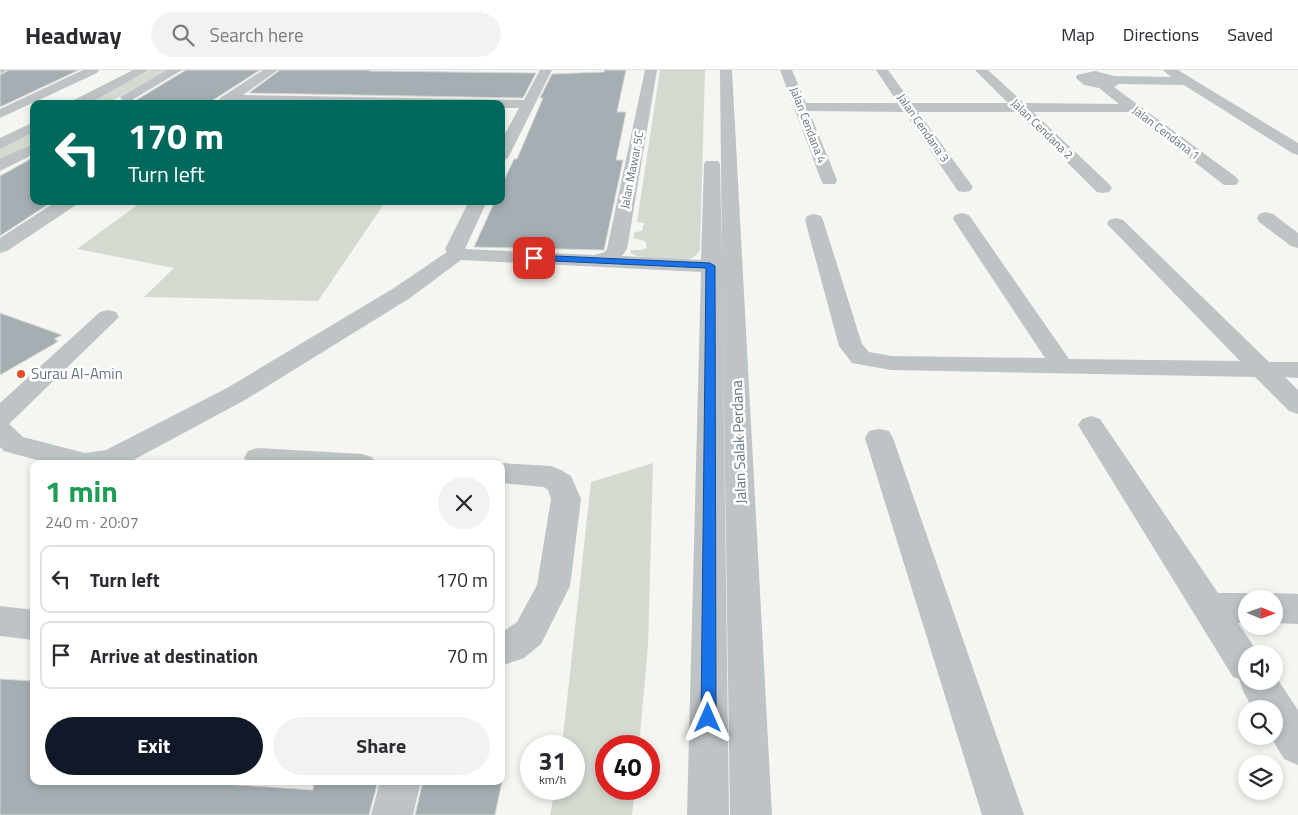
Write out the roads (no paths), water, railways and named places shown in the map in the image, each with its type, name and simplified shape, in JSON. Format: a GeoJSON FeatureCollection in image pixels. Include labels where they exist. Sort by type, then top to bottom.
{"type":"FeatureCollection","features":[{"type":"Feature","properties":{"kind":"street"},"geometry":{"type":"LineString","coordinates":[[0,114],[93,70]]}},
{"type":"Feature","properties":{"kind":"street"},"geometry":{"type":"LineString","coordinates":[[85,100],[143,70]]}},
{"type":"Feature","properties":{"kind":"street"},"geometry":{"type":"LineString","coordinates":[[121,100],[176,70]]}},
{"type":"Feature","properties":{"kind":"street"},"geometry":{"type":"LineString","coordinates":[[226,100],[272,70]]}},
{"type":"Feature","properties":{"kind":"street"},"geometry":{"type":"LineString","coordinates":[[505,147],[546,70]]}},
{"type":"Feature","properties":{"kind":"street","name":"Jalan Mawar 5C"},"geometry":{"type":"LineString","coordinates":[[600,260],[612,256],[617,249],[650,70]]}},
{"type":"Feature","properties":{"kind":"street"},"geometry":{"type":"LineString","coordinates":[[712,70],[712,109]]}},
{"type":"Feature","properties":{"kind":"street","name":"Jalan Salak Perdana"},"geometry":{"type":"LineString","coordinates":[[708,815],[726,70]]}},
{"type":"Feature","properties":{"kind":"street","name":"Jalan Cendana 4"},"geometry":{"type":"LineString","coordinates":[[786,70],[829,180]]}},
{"type":"Feature","properties":{"kind":"street","name":"Jalan Cendana 3"},"geometry":{"type":"LineString","coordinates":[[882,70],[964,187]]}},
{"type":"Feature","properties":{"kind":"street","name":"Jalan Cendana 2"},"geometry":{"type":"LineString","coordinates":[[980,70],[1103,188]]}},
{"type":"Feature","properties":{"kind":"street"},"geometry":{"type":"LineString","coordinates":[[1169,70],[1298,150]]}},
{"type":"Feature","properties":{"kind":"street"},"geometry":{"type":"LineString","coordinates":[[1087,73],[1107,82],[1186,81]]}},
{"type":"Feature","properties":{"kind":"street","name":"Jalan Cendana 1"},"geometry":{"type":"LineString","coordinates":[[1107,82],[1133,108],[1230,181]]}},
{"type":"Feature","properties":{"kind":"street"},"geometry":{"type":"LineString","coordinates":[[505,104],[529,104]]}},
{"type":"Feature","properties":{"kind":"street"},"geometry":{"type":"LineString","coordinates":[[800,107],[1133,108]]}},
{"type":"Feature","properties":{"kind":"street"},"geometry":{"type":"LineString","coordinates":[[0,144],[30,128]]}},
{"type":"Feature","properties":{"kind":"street","name":"Jalan Salak Perdana"},"geometry":{"type":"LineString","coordinates":[[712,149],[722,266],[751,815]]}},
{"type":"Feature","properties":{"kind":"street"},"geometry":{"type":"LineString","coordinates":[[0,166],[30,150]]}},
{"type":"Feature","properties":{"kind":"street"},"geometry":{"type":"LineString","coordinates":[[0,247],[64,205]]}},
{"type":"Feature","properties":{"kind":"street"},"geometry":{"type":"LineString","coordinates":[[105,460],[112,459],[236,394],[402,293],[458,247],[476,205]]}},
{"type":"Feature","properties":{"kind":"street"},"geometry":{"type":"LineString","coordinates":[[1266,218],[1298,242]]}},
{"type":"Feature","properties":{"kind":"street"},"geometry":{"type":"LineString","coordinates":[[962,219],[1062,366]]}},
{"type":"Feature","properties":{"kind":"street"},"geometry":{"type":"LineString","coordinates":[[814,220],[851,346],[861,358],[891,363],[1298,370]]}},
{"type":"Feature","properties":{"kind":"street"},"geometry":{"type":"LineString","coordinates":[[1116,224],[1298,405]]}},
{"type":"Feature","properties":{"kind":"street"},"geometry":{"type":"LineString","coordinates":[[458,247],[468,256],[722,266]]}},
{"type":"Feature","properties":{"kind":"street"},"geometry":{"type":"LineString","coordinates":[[0,418],[108,317]]}},
{"type":"Feature","properties":{"kind":"street"},"geometry":{"type":"LineString","coordinates":[[1091,425],[1238,653]]}},
{"type":"Feature","properties":{"kind":"street"},"geometry":{"type":"LineString","coordinates":[[0,431],[14,444],[74,460]]}},
{"type":"Feature","properties":{"kind":"street"},"geometry":{"type":"LineString","coordinates":[[879,438],[1002,815]]}},
{"type":"Feature","properties":{"kind":"street"},"geometry":{"type":"LineString","coordinates":[[258,458],[293,460]]}},
{"type":"Feature","properties":{"kind":"street"},"geometry":{"type":"LineString","coordinates":[[505,473],[551,476],[561,484],[566,499],[553,586],[515,641]]}},
{"type":"Feature","properties":{"kind":"street"},"geometry":{"type":"LineString","coordinates":[[1209,608],[1238,608]]}},
{"type":"Feature","properties":{"kind":"street"},"geometry":{"type":"LineString","coordinates":[[1283,608],[1298,609]]}},
{"type":"Feature","properties":{"kind":"street"},"geometry":{"type":"LineString","coordinates":[[0,621],[30,625]]}},
{"type":"Feature","properties":{"kind":"street"},"geometry":{"type":"LineString","coordinates":[[1263,690],[1298,745]]}},
{"type":"Feature","properties":{"kind":"street"},"geometry":{"type":"LineString","coordinates":[[392,815],[400,785]]}},
{"type":"Feature","properties":{"kind":"place","name":"Surau Al-Amin"},"geometry":{"type":"Point","coordinates":[21,374]}}]}
